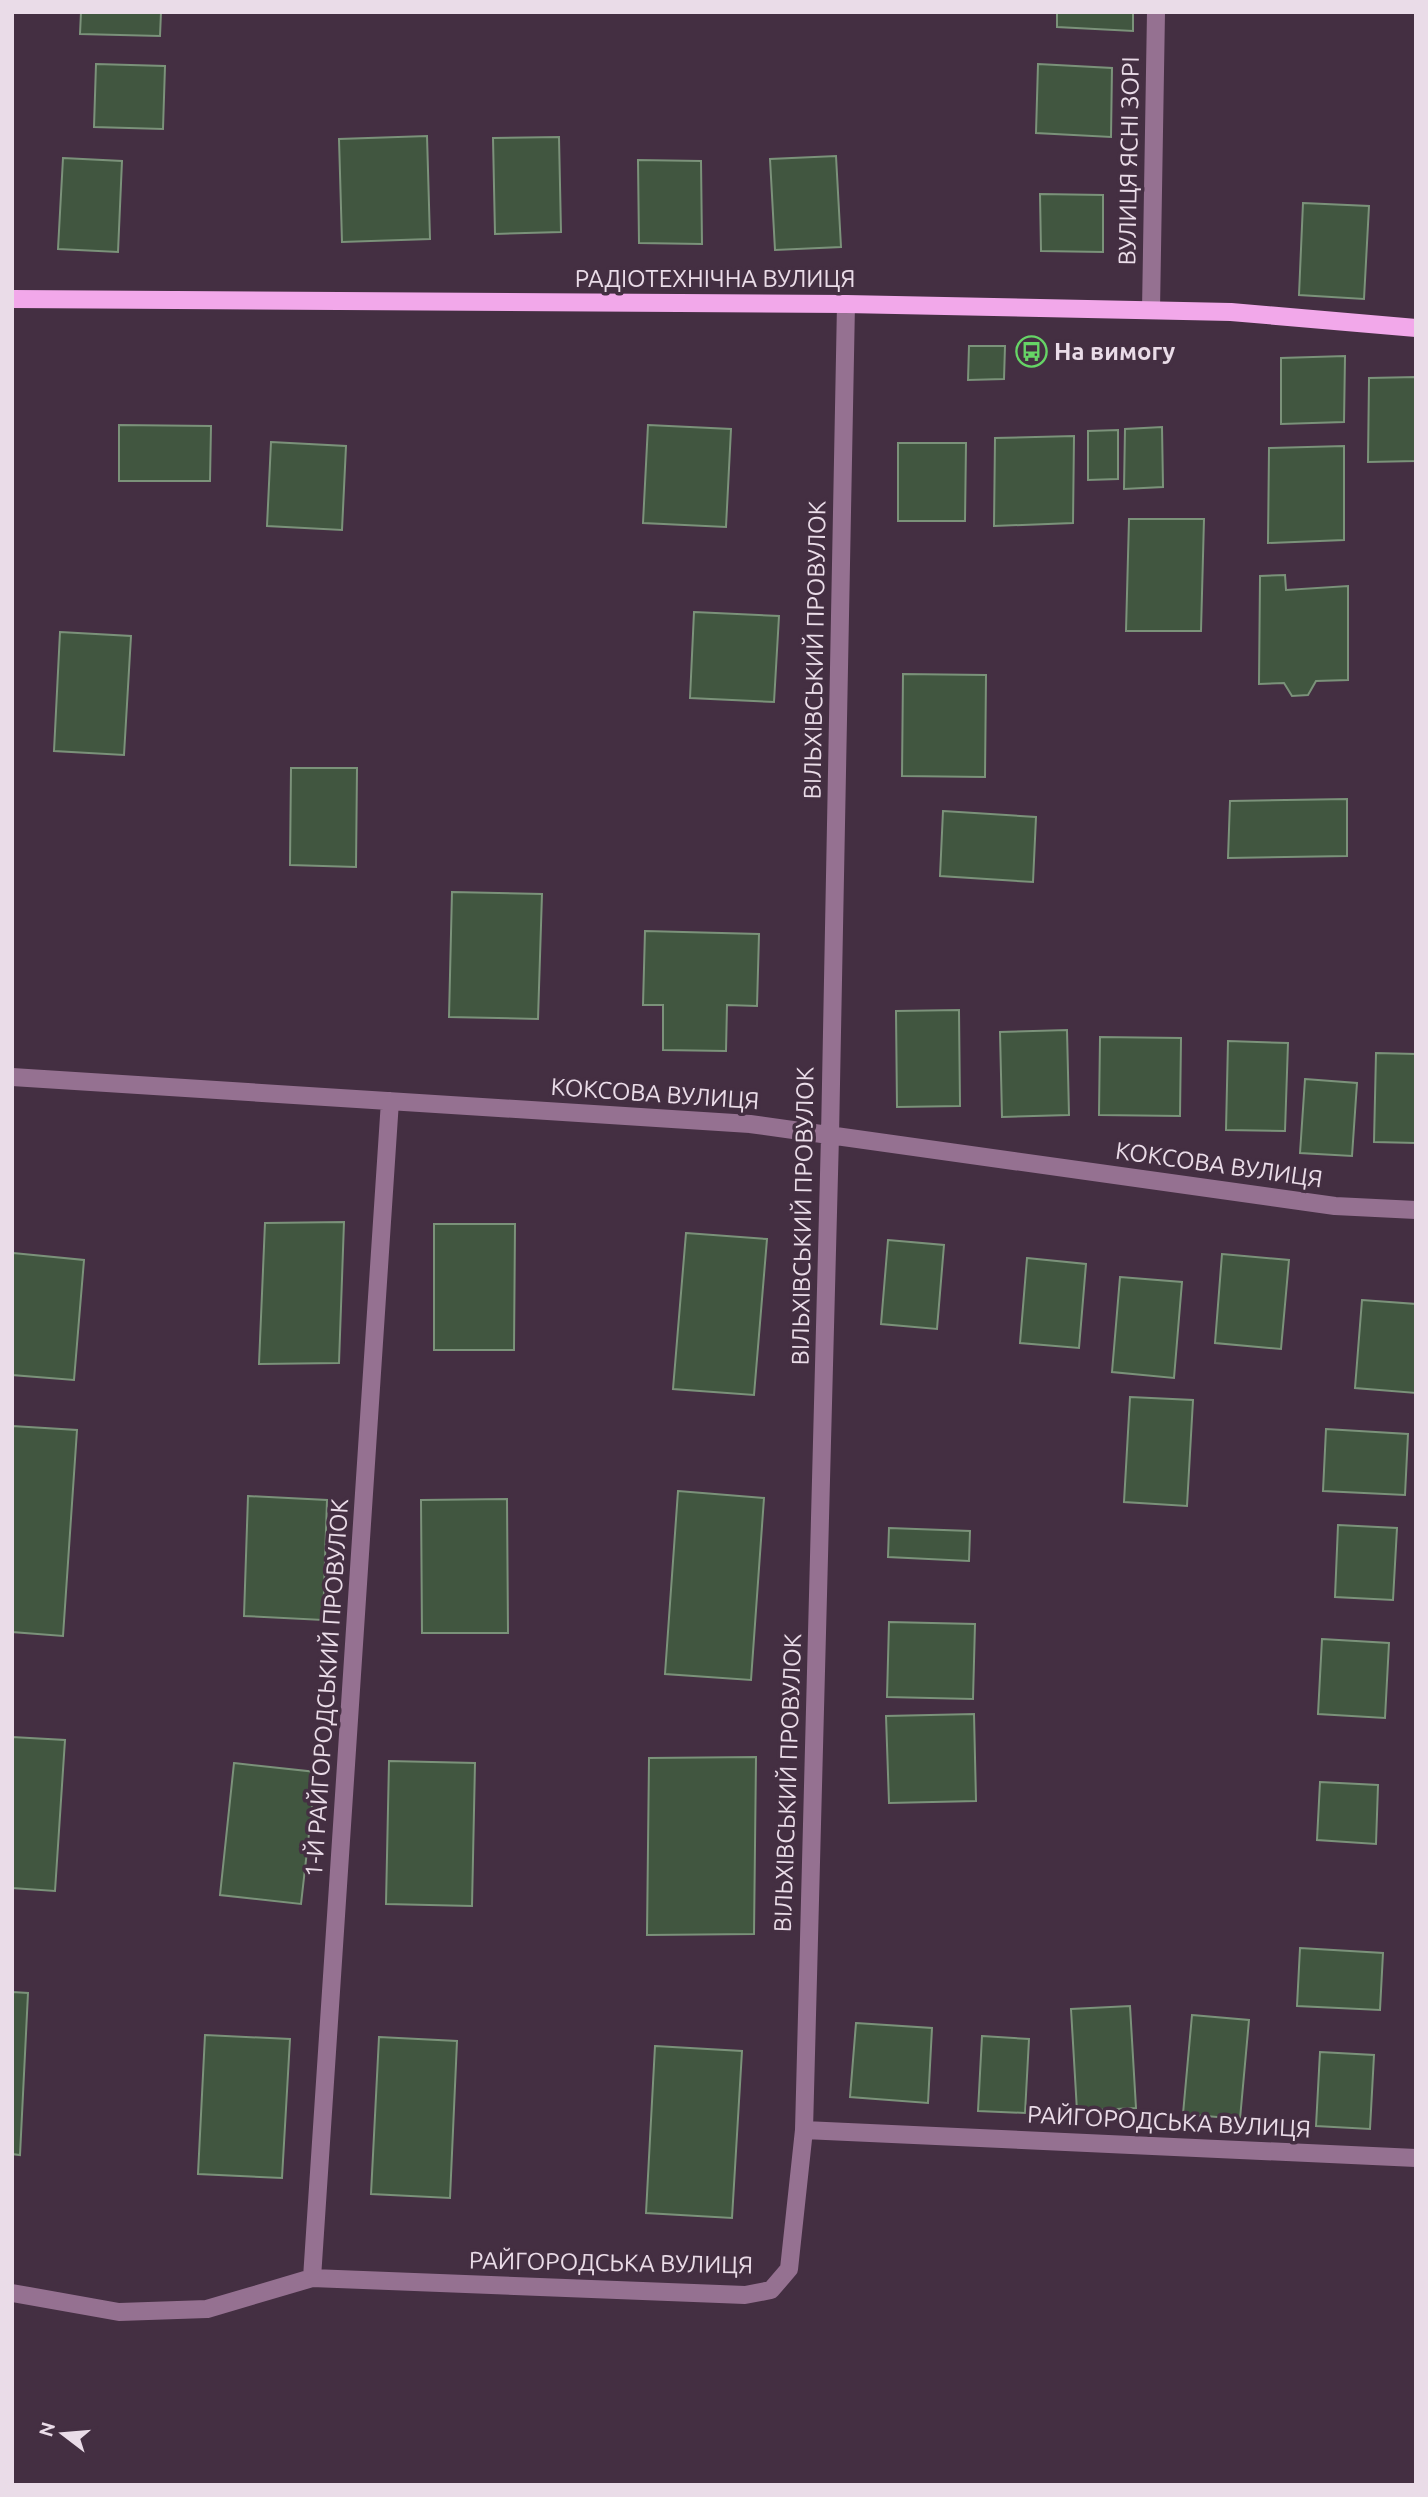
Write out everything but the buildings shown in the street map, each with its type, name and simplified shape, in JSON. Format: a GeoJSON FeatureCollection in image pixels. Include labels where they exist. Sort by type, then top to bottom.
{"type":"FeatureCollection","features":[{"type":"Feature","properties":{"kind":"main road","name":"РАДІОТЕХНІЧНА ВУЛИЦЯ"},"geometry":{"type":"LineString","coordinates":[[12,299],[846,304],[1151,310],[1231,312],[1416,328]]}},
{"type":"Feature","properties":{"kind":"street","name":"ВУЛИЦЯ ЯСНІ ЗОРІ"},"geometry":{"type":"LineString","coordinates":[[1151,310],[1156,12]]}},
{"type":"Feature","properties":{"kind":"street","name":"ВІЛЬХІВСЬКИЙ ПРОВУЛОК"},"geometry":{"type":"LineString","coordinates":[[804,2130],[830,1136],[846,304]]}},
{"type":"Feature","properties":{"kind":"street","name":"КОКСОВА ВУЛИЦЯ"},"geometry":{"type":"LineString","coordinates":[[12,1077],[750,1124],[1335,1206],[1416,1210]]}},
{"type":"Feature","properties":{"kind":"street","name":"1-Й РАЙГОРОДСЬКИЙ ПРОВУЛОК"},"geometry":{"type":"LineString","coordinates":[[312,2278],[390,1101]]}},
{"type":"Feature","properties":{"kind":"street","name":"РАЙГОРОДСЬКА ВУЛИЦЯ"},"geometry":{"type":"LineString","coordinates":[[12,2293],[118,2312],[207,2309],[312,2278],[745,2295],[771,2290],[789,2269],[804,2130],[1416,2158]]}},
{"type":"Feature","properties":{"kind":"street"},"geometry":{"type":"LineString","coordinates":[[1416,2152],[1416,2158]]}},
{"type":"Feature","properties":{"kind":"place","name":"На вимогу"},"geometry":{"type":"Point","coordinates":[1031,352]}}]}
